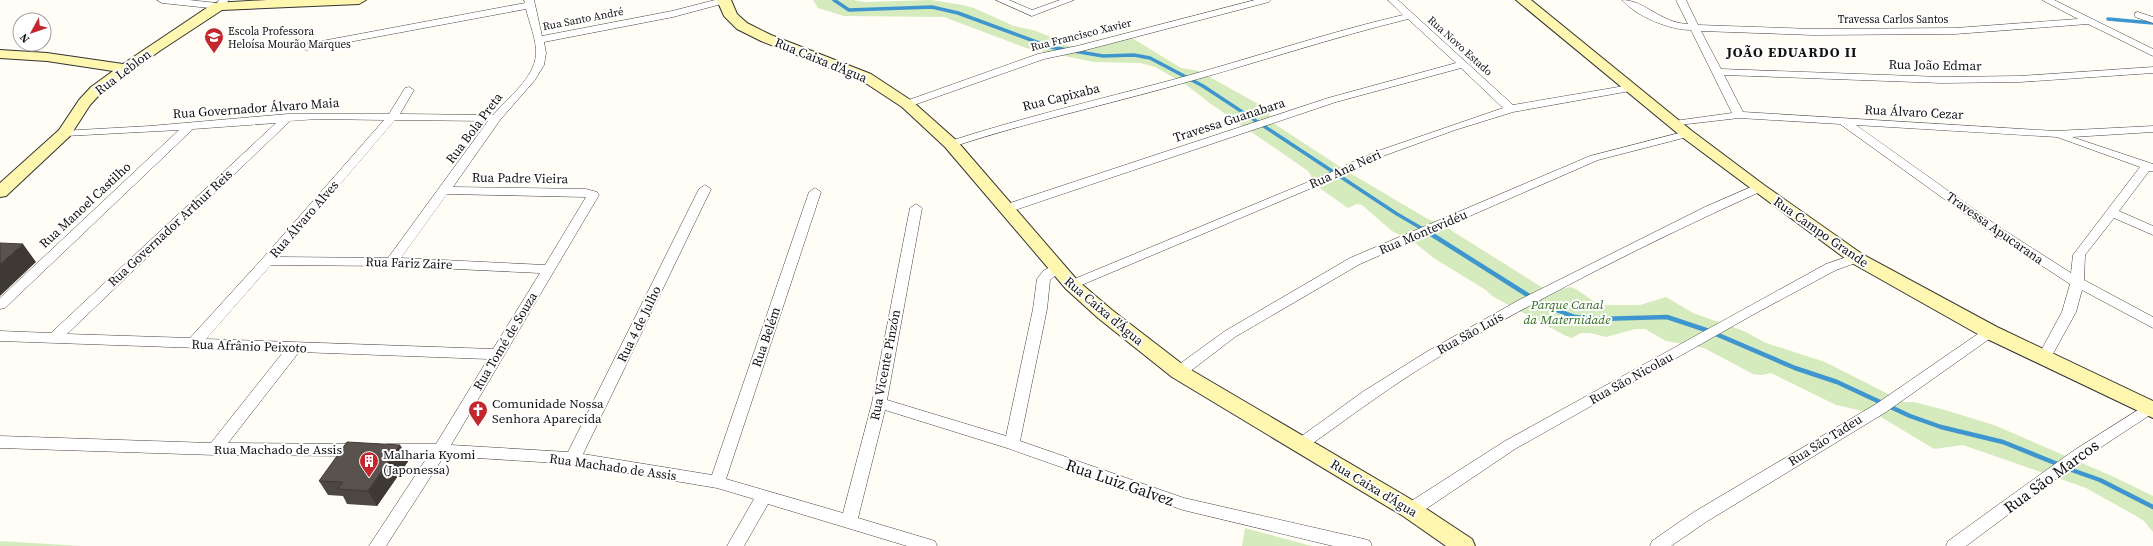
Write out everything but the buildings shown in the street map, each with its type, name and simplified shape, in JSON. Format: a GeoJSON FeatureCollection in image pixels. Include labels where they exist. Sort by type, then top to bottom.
{"type":"FeatureCollection","features":[{"type":"Feature","properties":{"kind":"street"},"geometry":{"type":"LineString","coordinates":[[162,0],[222,3],[359,0]]}},
{"type":"Feature","properties":{"kind":"street","name":"Rua Santo André"},"geometry":{"type":"LineString","coordinates":[[539,40],[673,14],[724,0]]}},
{"type":"Feature","properties":{"kind":"street","name":"Rua Caixa d'Água"},"geometry":{"type":"LineString","coordinates":[[724,0],[731,16],[742,26],[766,38],[839,65],[866,77],[907,104],[951,144],[1008,208],[1057,269],[1072,285],[1105,314],[1179,372],[1411,510],[1464,546]]}},
{"type":"Feature","properties":{"kind":"street"},"geometry":{"type":"LineString","coordinates":[[1001,0],[1032,14],[1069,0]]}},
{"type":"Feature","properties":{"kind":"street","name":"Rua Francisco Xavier"},"geometry":{"type":"LineString","coordinates":[[907,104],[964,85],[1004,68],[1048,55],[1266,0]]}},
{"type":"Feature","properties":{"kind":"street","name":"Rua Novo Estado"},"geometry":{"type":"LineString","coordinates":[[1393,0],[1461,65],[1511,109]]}},
{"type":"Feature","properties":{"kind":"street","name":"Rua Campo Grande"},"geometry":{"type":"LineString","coordinates":[[1523,0],[1680,129],[1758,188],[1856,258],[1990,332],[2151,409]]}},
{"type":"Feature","properties":{"kind":"street","name":"Travessa Carlos Santos"},"geometry":{"type":"LineString","coordinates":[[1626,0],[1656,20],[1668,24],[1695,27],[1813,32],[1956,31],[2092,22]]}},
{"type":"Feature","properties":{"kind":"street"},"geometry":{"type":"LineString","coordinates":[[1681,0],[1738,115]]}},
{"type":"Feature","properties":{"kind":"street"},"geometry":{"type":"LineString","coordinates":[[2047,0],[2153,53]]}},
{"type":"Feature","properties":{"kind":"street","name":"Rua Leblon"},"geometry":{"type":"LineString","coordinates":[[3,187],[65,133],[84,103],[96,90],[222,3]]}},
{"type":"Feature","properties":{"kind":"street"},"geometry":{"type":"LineString","coordinates":[[306,47],[530,3]]}},
{"type":"Feature","properties":{"kind":"street","name":"Rua Bola Preta"},"geometry":{"type":"LineString","coordinates":[[392,262],[446,190],[496,118],[530,80],[539,65],[541,53],[530,3]]}},
{"type":"Feature","properties":{"kind":"street"},"geometry":{"type":"LineString","coordinates":[[2138,15],[2153,20]]}},
{"type":"Feature","properties":{"kind":"street","name":"Rua Capixaba"},"geometry":{"type":"LineString","coordinates":[[951,144],[1007,125],[1195,76],[1361,27],[1409,16]]}},
{"type":"Feature","properties":{"kind":"street"},"geometry":{"type":"LineString","coordinates":[[0,54],[48,57],[125,69]]}},
{"type":"Feature","properties":{"kind":"street","name":"Travessa Guanabara"},"geometry":{"type":"LineString","coordinates":[[1008,208],[1332,100],[1461,65]]}},
{"type":"Feature","properties":{"kind":"street","name":"Rua João Edmar"},"geometry":{"type":"LineString","coordinates":[[1717,72],[1942,80],[2020,79],[2153,70]]}},
{"type":"Feature","properties":{"kind":"street","name":"Rua Ana Neri"},"geometry":{"type":"LineString","coordinates":[[1072,285],[1399,147],[1480,118],[1511,109],[1630,88]]}},
{"type":"Feature","properties":{"kind":"street","name":"Rua Álvaro Alves"},"geometry":{"type":"LineString","coordinates":[[193,344],[268,261],[393,116],[408,90]]}},
{"type":"Feature","properties":{"kind":"street","name":"Rua Álvaro Cezar"},"geometry":{"type":"LineString","coordinates":[[1680,129],[1738,115],[2056,134],[2153,129]]}},
{"type":"Feature","properties":{"kind":"street","name":"Rua Governador Álvaro Maia"},"geometry":{"type":"LineString","coordinates":[[65,133],[190,126],[288,117],[393,116],[496,118]]}},
{"type":"Feature","properties":{"kind":"street","name":"Rua Governador Arthur Reis"},"geometry":{"type":"LineString","coordinates":[[53,339],[288,117]]}},
{"type":"Feature","properties":{"kind":"street","name":"Travessa Apucarana"},"geometry":{"type":"LineString","coordinates":[[1844,122],[2034,257],[2077,283],[2153,323]]}},
{"type":"Feature","properties":{"kind":"street","name":"Rua Manoel Castilho"},"geometry":{"type":"LineString","coordinates":[[0,305],[103,210],[190,126]]}},
{"type":"Feature","properties":{"kind":"street","name":"Rua Montevidéu"},"geometry":{"type":"LineString","coordinates":[[1179,372],[1230,334],[1310,286],[1355,262],[1416,234],[1594,158],[1680,129]]}},
{"type":"Feature","properties":{"kind":"street"},"geometry":{"type":"LineString","coordinates":[[2044,358],[2069,312],[2077,283],[2079,255],[2111,212],[2150,167],[2056,134]]}},
{"type":"Feature","properties":{"kind":"street","name":"Rua São Luís"},"geometry":{"type":"LineString","coordinates":[[1301,444],[1369,395],[1433,354],[1524,303],[1709,210],[1758,188]]}},
{"type":"Feature","properties":{"kind":"street","name":"Rua 4 de Julho"},"geometry":{"type":"LineString","coordinates":[[573,458],[705,189]]}},
{"type":"Feature","properties":{"kind":"street","name":"Rua Padre Vieira"},"geometry":{"type":"LineString","coordinates":[[446,190],[586,193],[593,196]]}},
{"type":"Feature","properties":{"kind":"street","name":"Rua Belém"},"geometry":{"type":"LineString","coordinates":[[716,482],[815,192]]}},
{"type":"Feature","properties":{"kind":"street","name":"Rua Tomé de Souza"},"geometry":{"type":"LineString","coordinates":[[376,546],[440,450],[593,196]]}},
{"type":"Feature","properties":{"kind":"street","name":"Rua Vicente Pinzón"},"geometry":{"type":"LineString","coordinates":[[850,521],[879,403],[916,208]]}},
{"type":"Feature","properties":{"kind":"street"},"geometry":{"type":"LineString","coordinates":[[2111,212],[2153,231]]}},
{"type":"Feature","properties":{"kind":"street","name":"Rua São Nicolau"},"geometry":{"type":"LineString","coordinates":[[1411,510],[1510,444],[1831,267],[1856,258]]}},
{"type":"Feature","properties":{"kind":"street","name":"Rua Fariz Zaire"},"geometry":{"type":"LineString","coordinates":[[268,261],[392,262],[549,269]]}},
{"type":"Feature","properties":{"kind":"street"},"geometry":{"type":"LineString","coordinates":[[1012,444],[1040,309],[1044,279],[1048,274],[1057,269]]}},
{"type":"Feature","properties":{"kind":"street","name":"Rua São Tadeu"},"geometry":{"type":"LineString","coordinates":[[1658,546],[1700,517],[1880,408],[1990,332]]}},
{"type":"Feature","properties":{"kind":"street","name":"Rua Afrânio Peixoto"},"geometry":{"type":"LineString","coordinates":[[0,336],[497,354]]}},
{"type":"Feature","properties":{"kind":"street"},"geometry":{"type":"LineString","coordinates":[[215,449],[295,347]]}},
{"type":"Feature","properties":{"kind":"street","name":"Rua Luiz Galvez"},"geometry":{"type":"LineString","coordinates":[[879,403],[1012,444],[1183,504],[1255,522],[1364,546]]}},
{"type":"Feature","properties":{"kind":"street","name":"Rua São Marcos"},"geometry":{"type":"LineString","coordinates":[[1954,546],[2078,456],[2151,409]]}},
{"type":"Feature","properties":{"kind":"street","name":"Rua Machado de Assis"},"geometry":{"type":"LineString","coordinates":[[0,442],[215,449],[440,450],[573,458],[716,482],[850,521],[929,546]]}},
{"type":"Feature","properties":{"kind":"street"},"geometry":{"type":"LineString","coordinates":[[734,546],[764,497]]}},
{"type":"Feature","properties":{"kind":"green space","name":"Parque Canal da Maternidade"},"geometry":{"type":"Polygon","coordinates":[[[813,0],[853,0],[865,2],[931,0],[963,5],[974,8],[1014,26],[1033,30],[1051,37],[1068,46],[1091,49],[1132,38],[1181,68],[1199,71],[1269,110],[1270,121],[1345,170],[1426,218],[1449,229],[1543,288],[1556,290],[1570,287],[1576,289],[1599,305],[1640,305],[1666,297],[1693,313],[1744,331],[1766,343],[1825,362],[1904,402],[1914,402],[1994,425],[2112,476],[2153,496],[2153,532],[2144,521],[2086,488],[1963,445],[1934,449],[1876,414],[1836,405],[1771,373],[1761,375],[1753,374],[1704,348],[1666,341],[1645,329],[1635,329],[1606,337],[1590,333],[1581,333],[1572,338],[1566,336],[1492,296],[1486,290],[1435,259],[1415,243],[1392,231],[1362,205],[1357,204],[1348,208],[1318,187],[1308,171],[1211,104],[1185,84],[1155,67],[1140,63],[1094,62],[1026,48],[944,17],[844,16],[818,8],[813,0]]]}},
{"type":"Feature","properties":{"kind":"green space"},"geometry":{"type":"Polygon","coordinates":[[[1245,528],[1312,546],[1242,546],[1245,528]]]}},
{"type":"Feature","properties":{"kind":"green space"},"geometry":{"type":"Polygon","coordinates":[[[0,541],[81,546],[0,546],[0,541]]]}},
{"type":"Feature","properties":{"kind":"waterway"},"geometry":{"type":"LineString","coordinates":[[834,0],[849,10],[932,7],[958,13],[1050,47],[1103,56],[1134,55],[1150,58],[1203,86],[1397,214],[1433,235]]}},
{"type":"Feature","properties":{"kind":"waterway"},"geometry":{"type":"LineString","coordinates":[[2108,19],[2153,23]]}},
{"type":"Feature","properties":{"kind":"waterway"},"geometry":{"type":"LineString","coordinates":[[1431,234],[1545,306],[1575,317],[1599,319],[1667,317],[1709,331],[1795,368],[1837,382],[1910,416],[1941,427],[2003,442],[2060,465]]}},
{"type":"Feature","properties":{"kind":"waterway"},"geometry":{"type":"LineString","coordinates":[[2066,468],[2100,480],[2153,507]]}},
{"type":"Feature","properties":{"kind":"place","name":"Escola Professora Heloísa Mourão Marques"},"geometry":{"type":"Point","coordinates":[214,54]}},
{"type":"Feature","properties":{"kind":"place","name":"Comunidade Nossa Senhora Aparecida"},"geometry":{"type":"Point","coordinates":[478,427]}},
{"type":"Feature","properties":{"kind":"place","name":"Malharia Kyomi (Japonessa)"},"geometry":{"type":"Point","coordinates":[369,478]}},
{"type":"Feature","properties":{"kind":"district","name":"JOÃO EDUARDO II"},"geometry":{"type":"Point","coordinates":[1792,52]}}]}
